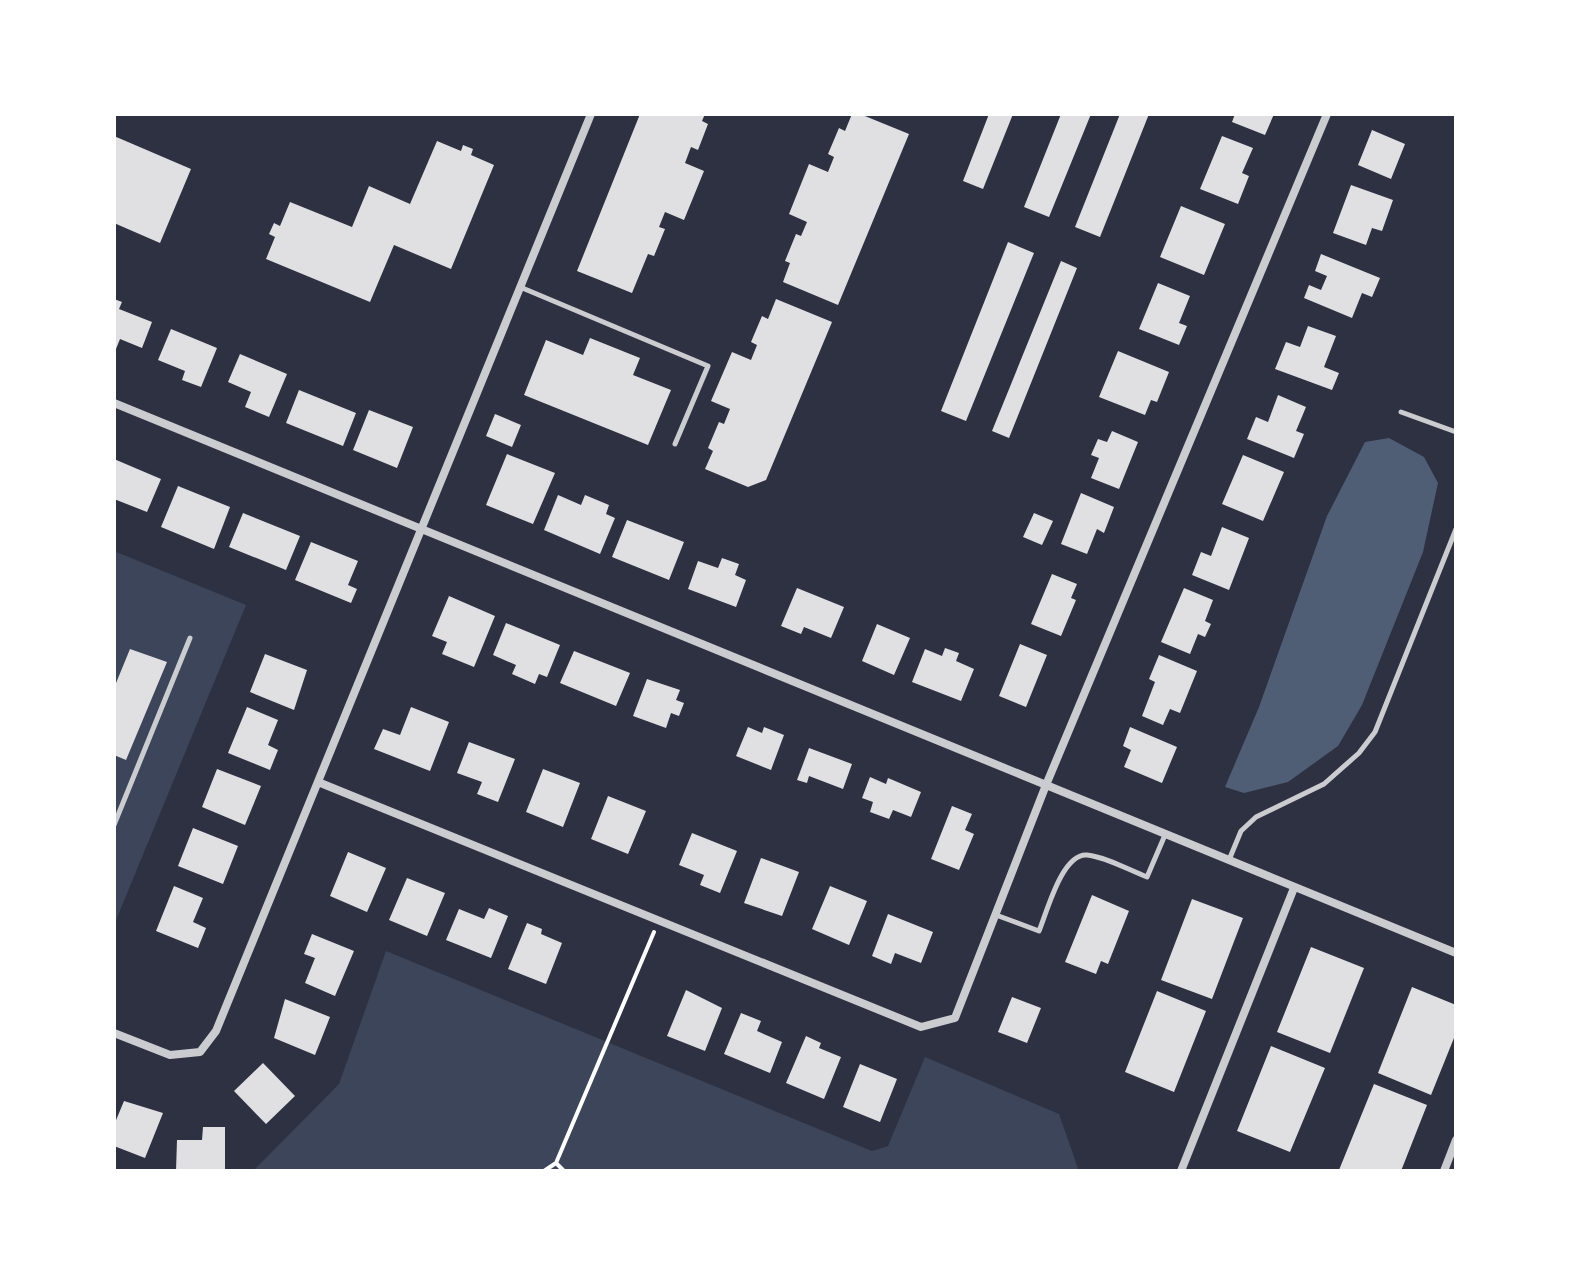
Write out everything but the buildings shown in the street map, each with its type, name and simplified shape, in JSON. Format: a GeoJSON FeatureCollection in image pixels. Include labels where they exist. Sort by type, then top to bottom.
{"type":"FeatureCollection","features":[{"type":"Feature","properties":{"kind":"street"},"geometry":{"type":"LineString","coordinates":[[114,1033],[170,1055],[200,1052],[216,1031],[591,114]]}},
{"type":"Feature","properties":{"kind":"street"},"geometry":{"type":"LineString","coordinates":[[318,782],[921,1027],[955,1018],[1046,785],[1327,114]]}},
{"type":"Feature","properties":{"kind":"street"},"geometry":{"type":"LineString","coordinates":[[114,403],[1456,953]]}},
{"type":"Feature","properties":{"kind":"street"},"geometry":{"type":"LineString","coordinates":[[1181,1171],[1294,888]]}},
{"type":"Feature","properties":{"kind":"street"},"geometry":{"type":"LineString","coordinates":[[1444,1171],[1456,1140]]}},
{"type":"Feature","properties":{"kind":"lane"},"geometry":{"type":"LineString","coordinates":[[520,287],[708,366],[675,444]]}},
{"type":"Feature","properties":{"kind":"lane"},"geometry":{"type":"LineString","coordinates":[[1401,412],[1456,432]]}},
{"type":"Feature","properties":{"kind":"lane"},"geometry":{"type":"LineString","coordinates":[[1228,861],[1241,831],[1256,817],[1324,784],[1359,753],[1375,732],[1456,529]]}},
{"type":"Feature","properties":{"kind":"lane"},"geometry":{"type":"LineString","coordinates":[[114,825],[190,638]]}},
{"type":"Feature","properties":{"kind":"lane"},"geometry":{"type":"LineString","coordinates":[[996,915],[1039,931],[1062,874],[1077,855],[1089,855],[1147,877],[1165,835]]}},
{"type":"Feature","properties":{"kind":"path"},"geometry":{"type":"LineString","coordinates":[[544,1171],[556,1163],[659,920]]}},
{"type":"Feature","properties":{"kind":"path"},"geometry":{"type":"LineString","coordinates":[[556,1163],[564,1171]]}},
{"type":"Feature","properties":{"kind":"shaded area"},"geometry":{"type":"Polygon","coordinates":[[[1389,438],[1424,457],[1438,483],[1423,552],[1362,705],[1338,746],[1288,782],[1244,793],[1225,787],[1259,707],[1327,516],[1365,442],[1389,438]]]}},
{"type":"Feature","properties":{"kind":"shaded area"},"geometry":{"type":"Polygon","coordinates":[[[114,551],[246,605],[114,925],[114,551]]]}},
{"type":"Feature","properties":{"kind":"shaded area"},"geometry":{"type":"Polygon","coordinates":[[[386,951],[872,1151],[888,1146],[925,1057],[1059,1114],[1079,1171],[253,1171],[339,1084],[386,951]]]}}]}
